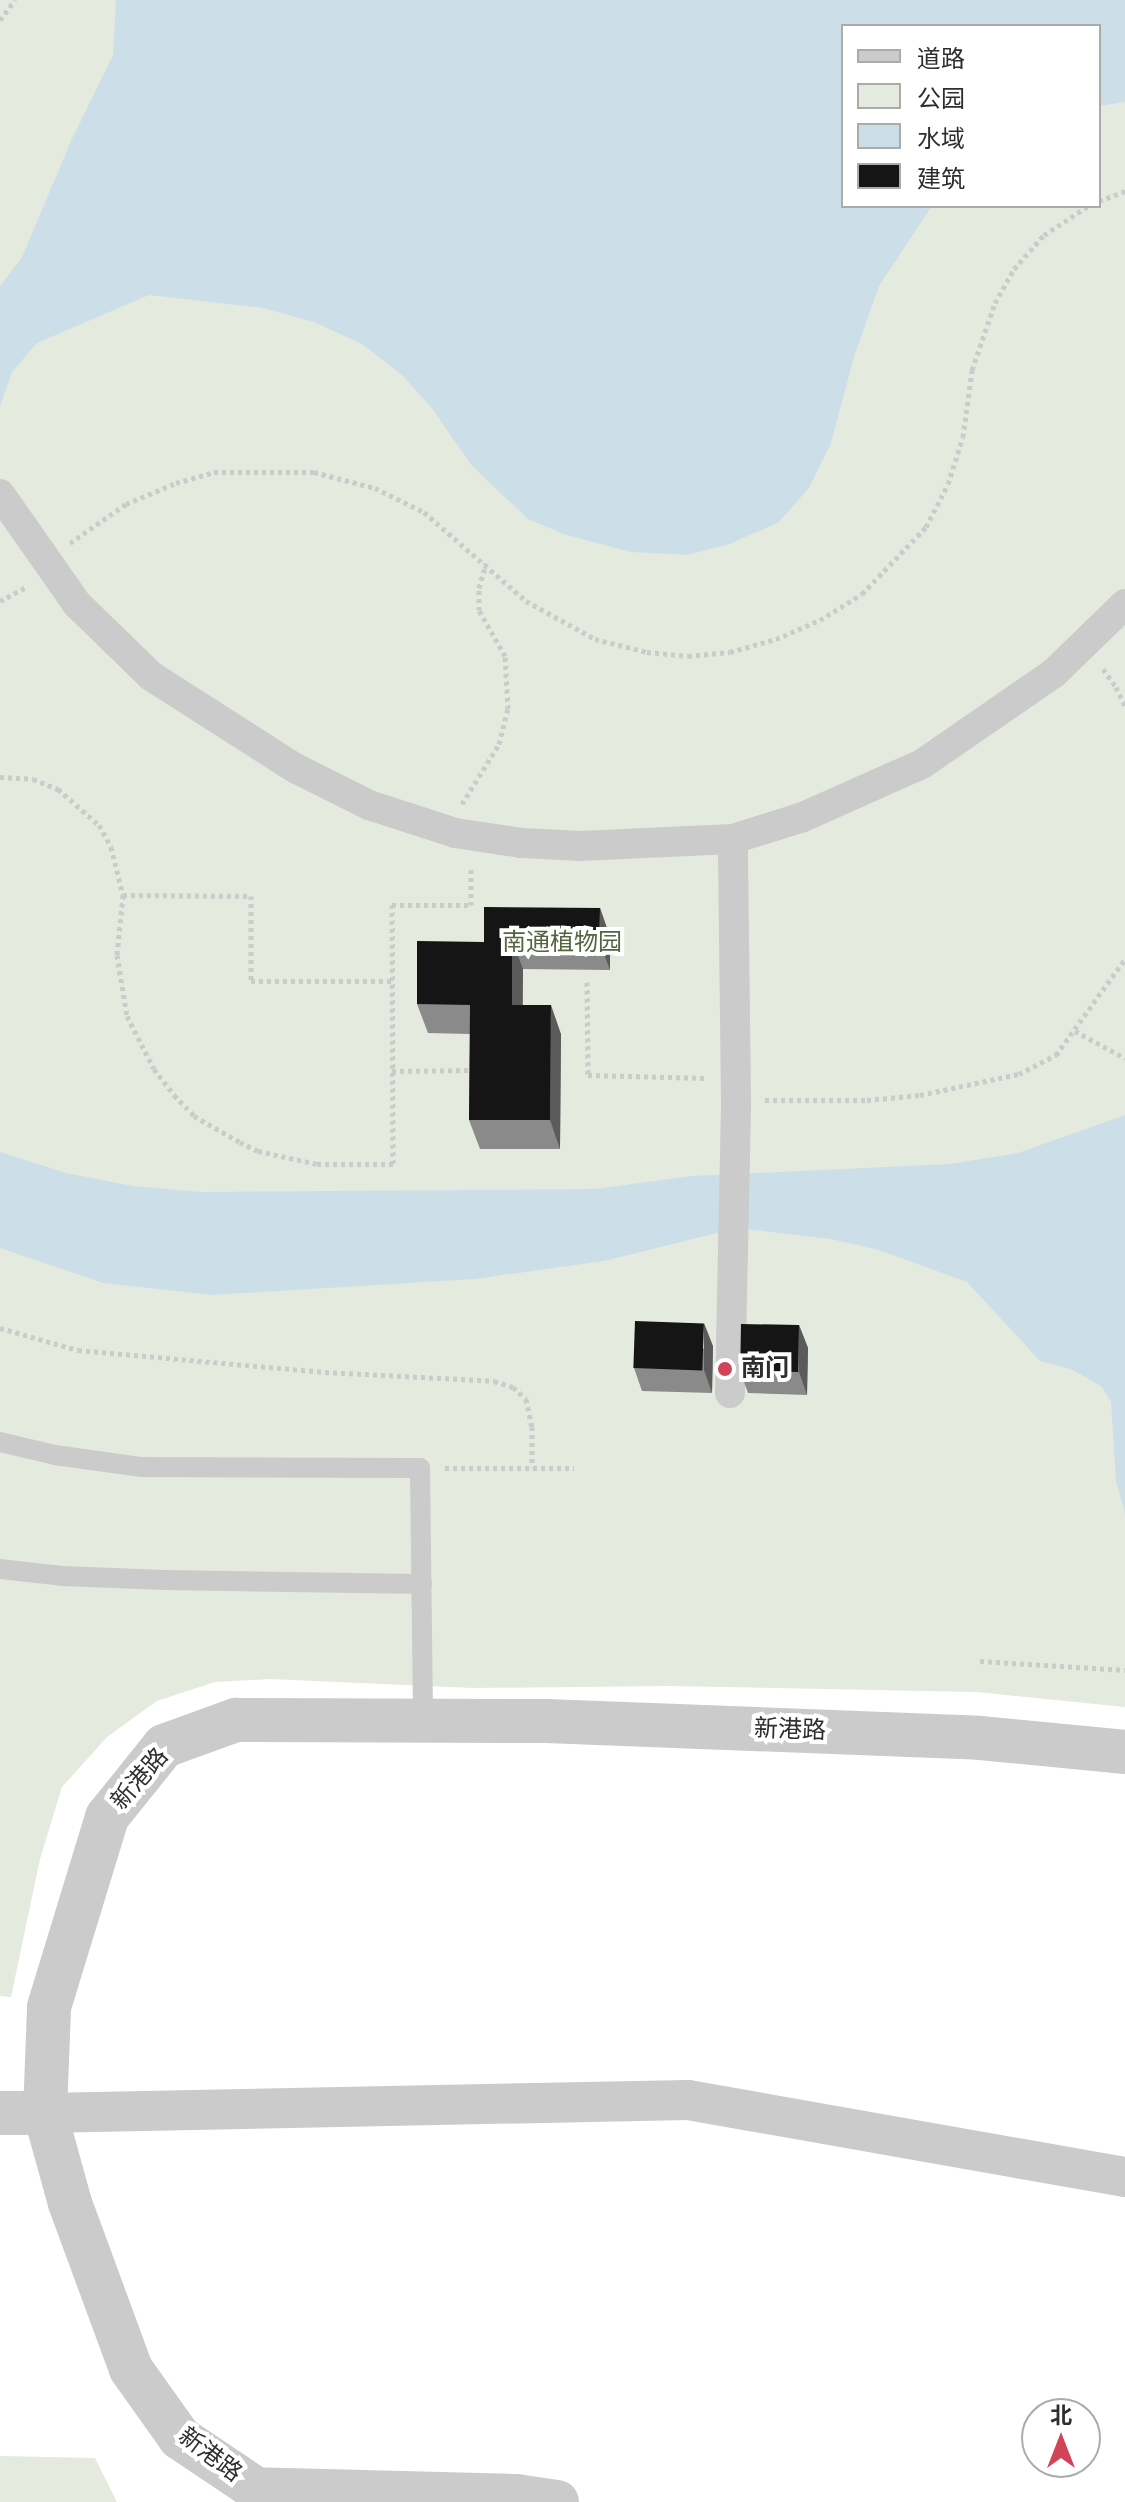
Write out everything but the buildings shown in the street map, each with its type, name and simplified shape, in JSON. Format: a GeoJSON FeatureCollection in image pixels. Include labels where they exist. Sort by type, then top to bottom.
{"type":"FeatureCollection","features":[{"type":"Feature","properties":{"kind":"street"},"geometry":{"type":"LineString","coordinates":[[0,494],[77,604],[151,676],[295,768],[369,805],[463,834],[522,843],[580,846],[733,839],[803,817],[922,764],[1054,673],[1125,604]]}},
{"type":"Feature","properties":{"kind":"street"},"geometry":{"type":"LineString","coordinates":[[730,1393],[735,1090],[733,839]]}},
{"type":"Feature","properties":{"kind":"street","name":"新港路"},"geometry":{"type":"LineString","coordinates":[[557,2502],[516,2496],[256,2489],[180,2438],[131,2369],[70,2203],[45,2113],[49,2007],[107,1817],[164,1746],[236,1720],[546,1721],[980,1738],[1125,1752]]}},
{"type":"Feature","properties":{"kind":"street"},"geometry":{"type":"LineString","coordinates":[[0,2113],[688,2100],[1125,2177]]}},
{"type":"Feature","properties":{"kind":"lane"},"geometry":{"type":"LineString","coordinates":[[0,1442],[55,1455],[140,1467],[420,1468],[423,1720]]}},
{"type":"Feature","properties":{"kind":"lane"},"geometry":{"type":"LineString","coordinates":[[0,1569],[62,1576],[150,1580],[422,1584]]}},
{"type":"Feature","properties":{"kind":"path"},"geometry":{"type":"LineString","coordinates":[[0,20],[15,0]]}},
{"type":"Feature","properties":{"kind":"path"},"geometry":{"type":"LineString","coordinates":[[1101,200],[1125,191]]}},
{"type":"Feature","properties":{"kind":"path"},"geometry":{"type":"LineString","coordinates":[[0,601],[31,584],[78,535],[126,504],[176,483],[214,472],[314,472],[375,488],[424,512],[526,601],[555,620],[595,639],[647,652],[688,656],[730,652],[776,639],[820,620],[862,594],[926,527],[948,484],[963,437],[972,370],[995,303],[1014,269],[1044,235],[1085,208]]}},
{"type":"Feature","properties":{"kind":"path"},"geometry":{"type":"LineString","coordinates":[[0,777],[33,779],[58,789],[80,805],[99,825],[111,847],[123,895],[117,955],[127,1016],[154,1069],[194,1116],[258,1151],[317,1164],[393,1164],[392,905],[471,905],[463,834],[465,798],[499,744],[508,709],[505,656],[479,610],[479,588],[486,563]]}},
{"type":"Feature","properties":{"kind":"path"},"geometry":{"type":"LineString","coordinates":[[1082,648],[1116,687],[1125,706]]}},
{"type":"Feature","properties":{"kind":"path"},"geometry":{"type":"LineString","coordinates":[[123,895],[251,896],[251,981],[392,981]]}},
{"type":"Feature","properties":{"kind":"path"},"geometry":{"type":"LineString","coordinates":[[587,982],[588,1075],[867,1100],[974,1086],[1019,1074],[1056,1055],[1125,959]]}},
{"type":"Feature","properties":{"kind":"path"},"geometry":{"type":"LineString","coordinates":[[1075,1031],[1125,1058]]}},
{"type":"Feature","properties":{"kind":"path"},"geometry":{"type":"LineString","coordinates":[[392,1071],[478,1070]]}},
{"type":"Feature","properties":{"kind":"path"},"geometry":{"type":"LineString","coordinates":[[0,1328],[78,1350],[325,1372],[494,1381],[513,1387],[526,1399],[532,1427],[532,1467]]}},
{"type":"Feature","properties":{"kind":"path"},"geometry":{"type":"LineString","coordinates":[[420,1468],[574,1468]]}},
{"type":"Feature","properties":{"kind":"path"},"geometry":{"type":"LineString","coordinates":[[980,1661],[1059,1663],[1125,1670]]}},
{"type":"Feature","properties":{"kind":"green space","name":"南通植物园"},"geometry":{"type":"Polygon","coordinates":[[[0,0],[1125,0],[1125,1707],[977,1692],[669,1686],[472,1688],[271,1679],[215,1682],[157,1701],[107,1737],[62,1787],[40,1859],[11,1997],[0,1996],[0,0]]]}},
{"type":"Feature","properties":{"kind":"green space"},"geometry":{"type":"Polygon","coordinates":[[[0,2456],[95,2458],[117,2502],[0,2502],[0,2456]]]}},
{"type":"Feature","properties":{"kind":"water"},"geometry":{"type":"Polygon","coordinates":[[[116,0],[1125,0],[1125,102],[1101,106],[1101,24],[841,24],[841,208],[931,208],[879,286],[854,357],[831,443],[809,488],[778,523],[729,544],[688,555],[631,552],[566,535],[528,519],[472,466],[431,407],[402,375],[362,344],[314,322],[263,308],[149,295],[37,343],[12,372],[0,407],[0,286],[22,257],[71,141],[113,55],[116,0]]]}},
{"type":"Feature","properties":{"kind":"water"},"geometry":{"type":"Polygon","coordinates":[[[1125,1115],[1125,1514],[1116,1481],[1111,1402],[1101,1386],[1071,1369],[1040,1361],[967,1282],[879,1250],[831,1239],[737,1228],[604,1261],[475,1279],[212,1295],[103,1283],[0,1248],[0,1152],[66,1173],[133,1186],[200,1192],[595,1189],[691,1176],[950,1164],[1018,1153],[1125,1115]]]}},
{"type":"Feature","properties":{"kind":"place","name":"南门"},"geometry":{"type":"Point","coordinates":[725,1369]}}]}
